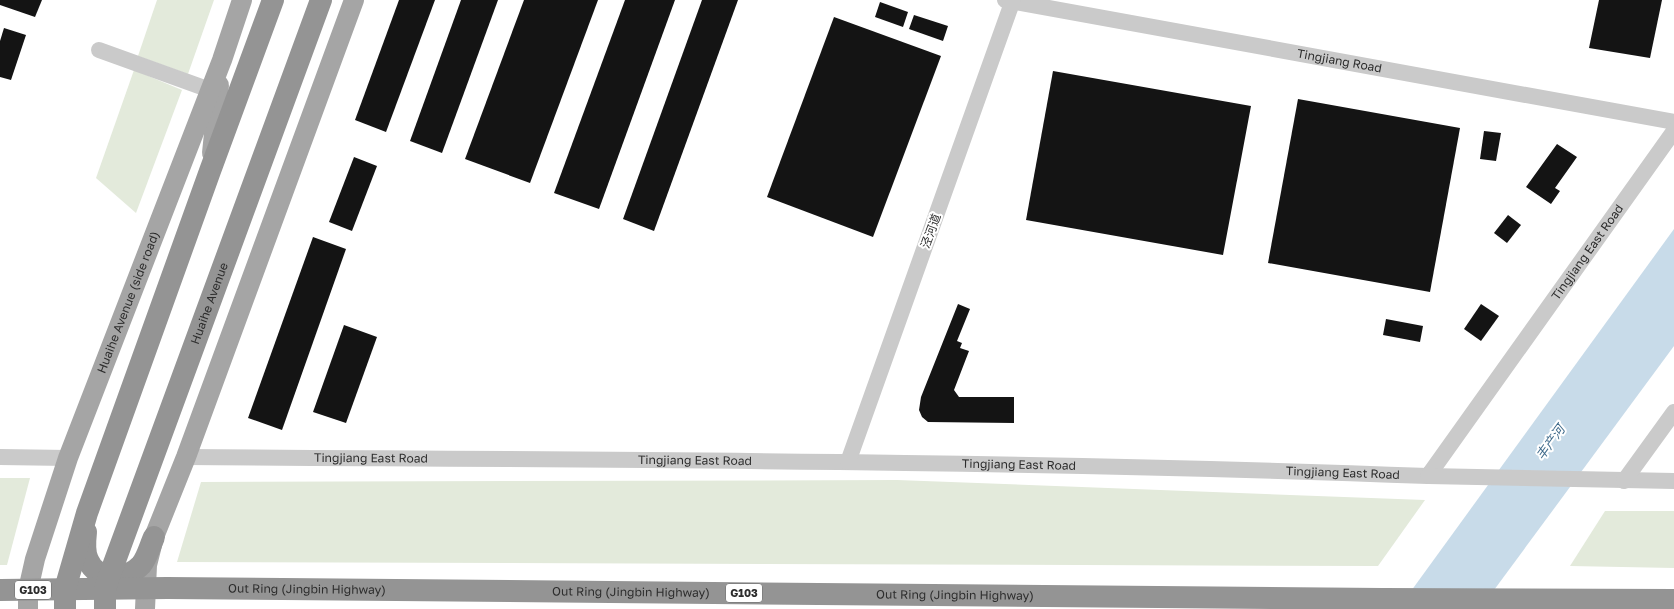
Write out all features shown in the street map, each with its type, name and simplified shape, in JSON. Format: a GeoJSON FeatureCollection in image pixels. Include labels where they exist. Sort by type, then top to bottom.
{"type":"FeatureCollection","features":[{"type":"Feature","properties":{"kind":"highway"},"geometry":{"type":"LineString","coordinates":[[65,599],[87,513],[210,170],[274,0]]}},
{"type":"Feature","properties":{"kind":"highway","name":"Huaihe Avenue"},"geometry":{"type":"LineString","coordinates":[[106,592],[321,0]]}},
{"type":"Feature","properties":{"kind":"highway"},"geometry":{"type":"LineString","coordinates":[[87,513],[87,559],[106,592],[124,576],[140,566],[154,537]]}},
{"type":"Feature","properties":{"kind":"highway","name":"Out Ring (Jingbin Highway)"},"geometry":{"type":"LineString","coordinates":[[0,590],[28,600],[65,599],[106,592],[145,599],[176,588],[1382,599],[1507,598],[1674,600]]}},
{"type":"Feature","properties":{"kind":"main road","name":"Huaihe Avenue (side road)"},"geometry":{"type":"LineString","coordinates":[[28,600],[35,559],[68,458],[222,60],[242,0]]}},
{"type":"Feature","properties":{"kind":"main road"},"geometry":{"type":"LineString","coordinates":[[145,599],[147,566],[154,537],[186,457],[354,0]]}},
{"type":"Feature","properties":{"kind":"main road"},"geometry":{"type":"LineString","coordinates":[[210,170],[222,60]]}},
{"type":"Feature","properties":{"kind":"street","name":"Tingjiang Road"},"geometry":{"type":"LineString","coordinates":[[1010,0],[1674,122]]}},
{"type":"Feature","properties":{"kind":"street","name":"泾河道"},"geometry":{"type":"LineString","coordinates":[[848,462],[1010,0]]}},
{"type":"Feature","properties":{"kind":"street"},"geometry":{"type":"LineString","coordinates":[[99,50],[210,90]]}},
{"type":"Feature","properties":{"kind":"street","name":"Tingjiang East Road"},"geometry":{"type":"LineString","coordinates":[[186,457],[848,462],[1336,472],[1428,476],[1674,132]]}},
{"type":"Feature","properties":{"kind":"street"},"geometry":{"type":"LineString","coordinates":[[1624,481],[1674,412]]}},
{"type":"Feature","properties":{"kind":"street"},"geometry":{"type":"LineString","coordinates":[[0,457],[68,458]]}},
{"type":"Feature","properties":{"kind":"street"},"geometry":{"type":"LineString","coordinates":[[1428,476],[1674,482]]}},
{"type":"Feature","properties":{"kind":"green space"},"geometry":{"type":"Polygon","coordinates":[[[157,0],[214,0],[188,74],[138,56],[157,0]]]}},
{"type":"Feature","properties":{"kind":"green space"},"geometry":{"type":"Polygon","coordinates":[[[134,70],[182,90],[136,213],[96,178],[134,70]]]}},
{"type":"Feature","properties":{"kind":"green space"},"geometry":{"type":"Polygon","coordinates":[[[0,478],[30,478],[7,565],[0,565],[0,478]]]}},
{"type":"Feature","properties":{"kind":"green space"},"geometry":{"type":"Polygon","coordinates":[[[897,480],[1425,500],[1378,566],[177,562],[201,482],[897,480]]]}},
{"type":"Feature","properties":{"kind":"green space"},"geometry":{"type":"Polygon","coordinates":[[[1605,511],[1674,511],[1674,568],[1570,566],[1605,511]]]}},
{"type":"Feature","properties":{"kind":"water","name":"丰产河"},"geometry":{"type":"Polygon","coordinates":[[[1674,229],[1674,346],[1480,609],[1398,609],[1674,229]]]}},
{"type":"Feature","properties":{"kind":"building"},"geometry":{"type":"Polygon","coordinates":[[[0,0],[42,0],[35,17],[0,5],[0,0]]]}},
{"type":"Feature","properties":{"kind":"building"},"geometry":{"type":"Polygon","coordinates":[[[399,0],[435,0],[386,132],[355,120],[399,0]]]}},
{"type":"Feature","properties":{"kind":"building"},"geometry":{"type":"Polygon","coordinates":[[[461,0],[498,0],[442,153],[410,141],[461,0]]]}},
{"type":"Feature","properties":{"kind":"building"},"geometry":{"type":"Polygon","coordinates":[[[524,0],[598,0],[530,183],[465,159],[524,0]]]}},
{"type":"Feature","properties":{"kind":"building"},"geometry":{"type":"Polygon","coordinates":[[[625,0],[675,0],[599,209],[554,193],[625,0]]]}},
{"type":"Feature","properties":{"kind":"building"},"geometry":{"type":"Polygon","coordinates":[[[702,0],[738,0],[654,231],[623,219],[702,0]]]}},
{"type":"Feature","properties":{"kind":"building"},"geometry":{"type":"Polygon","coordinates":[[[1599,0],[1662,0],[1650,58],[1589,48],[1599,0]]]}},
{"type":"Feature","properties":{"kind":"building"},"geometry":{"type":"Polygon","coordinates":[[[880,2],[908,12],[903,27],[875,17],[880,2]]]}},
{"type":"Feature","properties":{"kind":"building"},"geometry":{"type":"Polygon","coordinates":[[[914,15],[948,26],[943,41],[909,29],[914,15]]]}},
{"type":"Feature","properties":{"kind":"building"},"geometry":{"type":"Polygon","coordinates":[[[834,17],[941,56],[873,237],[767,197],[834,17]]]}},
{"type":"Feature","properties":{"kind":"building"},"geometry":{"type":"Polygon","coordinates":[[[4,28],[26,35],[11,80],[0,77],[0,41],[4,28]]]}},
{"type":"Feature","properties":{"kind":"building"},"geometry":{"type":"Polygon","coordinates":[[[1053,71],[1251,106],[1223,255],[1026,220],[1053,71]]]}},
{"type":"Feature","properties":{"kind":"building"},"geometry":{"type":"Polygon","coordinates":[[[1298,99],[1460,128],[1430,292],[1268,263],[1298,99]]]}},
{"type":"Feature","properties":{"kind":"building"},"geometry":{"type":"Polygon","coordinates":[[[1484,131],[1501,133],[1496,161],[1480,159],[1484,131]]]}},
{"type":"Feature","properties":{"kind":"building"},"geometry":{"type":"Polygon","coordinates":[[[1557,144],[1577,157],[1555,188],[1560,191],[1551,204],[1526,187],[1557,144]]]}},
{"type":"Feature","properties":{"kind":"building"},"geometry":{"type":"Polygon","coordinates":[[[354,157],[377,166],[352,231],[329,222],[354,157]]]}},
{"type":"Feature","properties":{"kind":"building"},"geometry":{"type":"Polygon","coordinates":[[[1508,215],[1521,225],[1507,243],[1494,233],[1508,215]]]}},
{"type":"Feature","properties":{"kind":"building"},"geometry":{"type":"Polygon","coordinates":[[[313,237],[346,249],[282,430],[248,418],[313,237]]]}},
{"type":"Feature","properties":{"kind":"building"},"geometry":{"type":"Polygon","coordinates":[[[958,304],[970,309],[957,341],[962,343],[960,348],[969,351],[954,390],[959,397],[1014,397],[1014,423],[928,422],[922,417],[919,410],[921,397],[958,304]]]}},
{"type":"Feature","properties":{"kind":"building"},"geometry":{"type":"Polygon","coordinates":[[[1481,304],[1499,316],[1481,341],[1464,329],[1481,304]]]}},
{"type":"Feature","properties":{"kind":"building"},"geometry":{"type":"Polygon","coordinates":[[[1386,319],[1423,326],[1420,342],[1383,335],[1386,319]]]}},
{"type":"Feature","properties":{"kind":"building"},"geometry":{"type":"Polygon","coordinates":[[[344,325],[377,337],[346,423],[313,412],[344,325]]]}}]}
